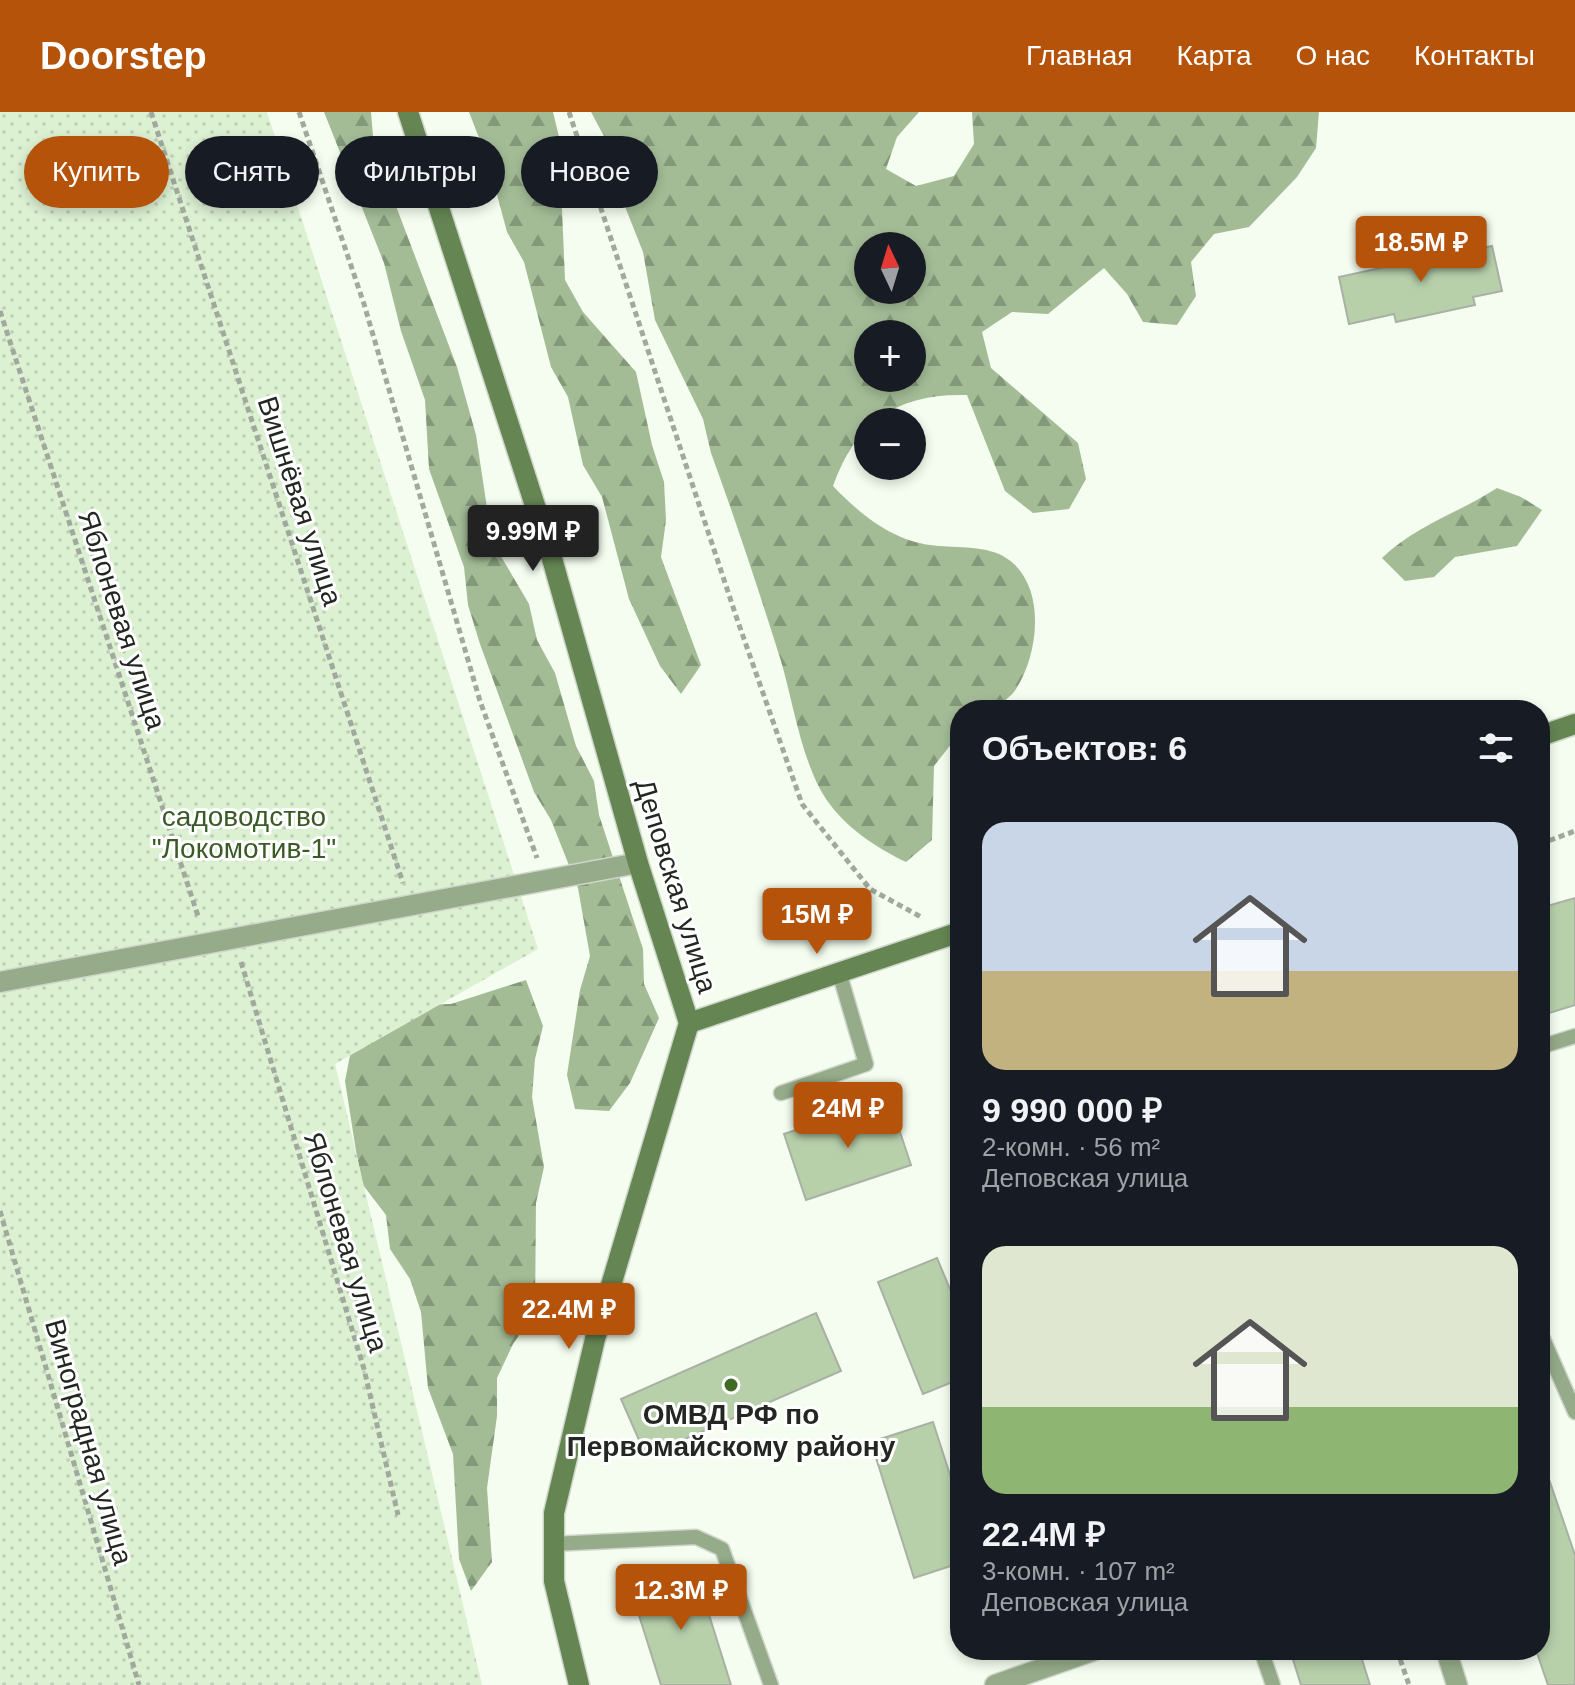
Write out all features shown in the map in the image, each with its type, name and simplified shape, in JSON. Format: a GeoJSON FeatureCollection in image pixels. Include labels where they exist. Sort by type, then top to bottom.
{"type":"FeatureCollection","features":[{"type":"Feature","properties":{"kind":"street","name":"Деповская улица"},"geometry":{"type":"LineString","coordinates":[[408,112],[551,555],[638,863],[689,1023],[595,1339],[554,1513],[552,1544],[561,1620],[579,1685]]}},
{"type":"Feature","properties":{"kind":"street"},"geometry":{"type":"LineString","coordinates":[[1550,733],[1575,724]]}},
{"type":"Feature","properties":{"kind":"street"},"geometry":{"type":"LineString","coordinates":[[0,982],[410,903],[638,863]]}},
{"type":"Feature","properties":{"kind":"street"},"geometry":{"type":"LineString","coordinates":[[689,1023],[950,935]]}},
{"type":"Feature","properties":{"kind":"street"},"geometry":{"type":"LineString","coordinates":[[995,1685],[1066,1660]]}},
{"type":"Feature","properties":{"kind":"street"},"geometry":{"type":"LineString","coordinates":[[1449,1660],[1457,1685]]}},
{"type":"Feature","properties":{"kind":"lane"},"geometry":{"type":"LineString","coordinates":[[781,1093],[866,1064],[839,972]]}},
{"type":"Feature","properties":{"kind":"lane"},"geometry":{"type":"LineString","coordinates":[[1550,1044],[1575,1036]]}},
{"type":"Feature","properties":{"kind":"lane"},"geometry":{"type":"LineString","coordinates":[[1550,1352],[1572,1395],[1575,1412]]}},
{"type":"Feature","properties":{"kind":"lane"},"geometry":{"type":"LineString","coordinates":[[552,1544],[696,1537],[722,1549],[771,1685]]}},
{"type":"Feature","properties":{"kind":"lane"},"geometry":{"type":"LineString","coordinates":[[1264,1660],[1273,1685]]}},
{"type":"Feature","properties":{"kind":"path","name":"Вишнёвая улица"},"geometry":{"type":"LineString","coordinates":[[151,112],[410,903]]}},
{"type":"Feature","properties":{"kind":"path"},"geometry":{"type":"LineString","coordinates":[[299,112],[364,304],[480,701],[545,880]]}},
{"type":"Feature","properties":{"kind":"path"},"geometry":{"type":"LineString","coordinates":[[569,112],[737,619],[802,804],[870,889],[950,930]]}},
{"type":"Feature","properties":{"kind":"path","name":"Яблоневая улица"},"geometry":{"type":"LineString","coordinates":[[0,311],[206,942]]}},
{"type":"Feature","properties":{"kind":"path"},"geometry":{"type":"LineString","coordinates":[[1550,840],[1575,831]]}},
{"type":"Feature","properties":{"kind":"path","name":"Яблоневая улица"},"geometry":{"type":"LineString","coordinates":[[233,937],[364,1369],[398,1515]]}},
{"type":"Feature","properties":{"kind":"path","name":"Виноградная улица"},"geometry":{"type":"LineString","coordinates":[[0,1211],[139,1685]]}},
{"type":"Feature","properties":{"kind":"path"},"geometry":{"type":"LineString","coordinates":[[1400,1660],[1409,1685]]}},
{"type":"Feature","properties":{"kind":"green space","name":"садоводство \"Локомотив-1\""},"geometry":{"type":"Polygon","coordinates":[[[0,112],[267,112],[275,136],[185,136],[185,208],[298,208],[538,949],[335,1064],[482,1685],[0,1685],[0,112]]]}},
{"type":"Feature","properties":{"kind":"green space"},"geometry":{"type":"Polygon","coordinates":[[[324,112],[371,112],[373,136],[335,136],[335,140],[324,112]]]}},
{"type":"Feature","properties":{"kind":"green space"},"geometry":{"type":"Polygon","coordinates":[[[469,112],[553,112],[559,136],[521,136],[521,208],[562,208],[565,280],[583,312],[636,372],[652,445],[664,482],[666,520],[661,557],[701,665],[681,694],[660,666],[629,599],[602,497],[583,465],[568,397],[551,367],[524,262],[507,232],[501,208],[505,208],[505,136],[478,136],[469,112]]]}},
{"type":"Feature","properties":{"kind":"green space"},"geometry":{"type":"Polygon","coordinates":[[[591,112],[919,112],[897,137],[886,169],[916,186],[954,176],[974,144],[972,112],[1319,112],[1316,148],[1297,177],[1249,227],[1214,234],[1191,262],[1196,296],[1177,325],[1143,322],[1127,294],[1104,268],[1048,314],[1012,312],[982,332],[991,368],[1078,443],[1086,479],[1069,509],[1033,513],[1005,491],[967,395],[920,399],[896,408],[854,408],[854,444],[833,486],[877,524],[902,537],[930,545],[977,548],[1003,556],[1017,567],[1033,599],[1034,637],[1024,674],[1014,692],[1005,700],[950,700],[950,746],[934,766],[932,840],[906,862],[852,828],[826,799],[811,768],[781,661],[711,453],[703,419],[655,320],[643,252],[626,208],[658,208],[658,136],[604,136],[591,112]]]}},
{"type":"Feature","properties":{"kind":"green space"},"geometry":{"type":"Polygon","coordinates":[[[362,208],[397,208],[457,367],[476,435],[492,541],[529,604],[537,640],[555,673],[576,746],[594,781],[599,815],[643,949],[644,984],[659,1018],[630,1083],[609,1111],[575,1109],[567,1075],[580,990],[590,956],[578,888],[551,820],[534,792],[480,644],[468,605],[464,567],[429,469],[425,400],[401,331],[384,263],[362,208]]]}},
{"type":"Feature","properties":{"kind":"green space"},"geometry":{"type":"Polygon","coordinates":[[[1497,488],[1521,497],[1542,510],[1517,546],[1455,557],[1434,577],[1405,581],[1382,558],[1423,528],[1497,488]]]}},
{"type":"Feature","properties":{"kind":"green space"},"geometry":{"type":"Polygon","coordinates":[[[526,980],[543,1026],[535,1059],[532,1097],[544,1167],[536,1203],[535,1313],[513,1344],[497,1378],[497,1416],[487,1488],[492,1562],[471,1591],[459,1559],[453,1454],[428,1388],[421,1312],[410,1279],[390,1249],[386,1215],[363,1185],[345,1081],[352,1045],[411,1005],[451,1004],[526,980]]]}},
{"type":"Feature","properties":{"kind":"building"},"geometry":{"type":"Polygon","coordinates":[[[1461,244],[1462,252],[1492,246],[1502,291],[1473,297],[1475,305],[1396,322],[1394,314],[1349,324],[1339,277],[1385,267],[1383,260],[1461,244]]]}},
{"type":"Feature","properties":{"kind":"building"},"geometry":{"type":"Polygon","coordinates":[[[1575,898],[1575,1005],[1550,1013],[1550,905],[1575,898]]]}},
{"type":"Feature","properties":{"kind":"building"},"geometry":{"type":"Polygon","coordinates":[[[889,1099],[911,1165],[806,1200],[784,1134],[889,1099]]]}},
{"type":"Feature","properties":{"kind":"building"},"geometry":{"type":"Polygon","coordinates":[[[937,1258],[950,1289],[950,1383],[923,1394],[878,1282],[937,1258]]]}},
{"type":"Feature","properties":{"kind":"building","name":"ОМВД РФ по Первомайскому району"},"geometry":{"type":"Polygon","coordinates":[[[816,1313],[841,1371],[646,1456],[621,1399],[816,1313]]]}},
{"type":"Feature","properties":{"kind":"building"},"geometry":{"type":"Polygon","coordinates":[[[933,1422],[950,1475],[950,1566],[914,1578],[871,1442],[933,1422]]]}},
{"type":"Feature","properties":{"kind":"building"},"geometry":{"type":"Polygon","coordinates":[[[1550,1482],[1575,1555],[1575,1685],[1548,1685],[1539,1660],[1550,1660],[1550,1482]]]}},
{"type":"Feature","properties":{"kind":"building"},"geometry":{"type":"Polygon","coordinates":[[[695,1570],[731,1685],[661,1685],[631,1590],[695,1570]]]}},
{"type":"Feature","properties":{"kind":"building"},"geometry":{"type":"Polygon","coordinates":[[[1293,1660],[1362,1660],[1370,1685],[1301,1685],[1293,1660]]]}},
{"type":"Feature","properties":{"kind":"place","name":"ОМВД РФ по Первомайскому району"},"geometry":{"type":"Point","coordinates":[731,1385]}}]}
